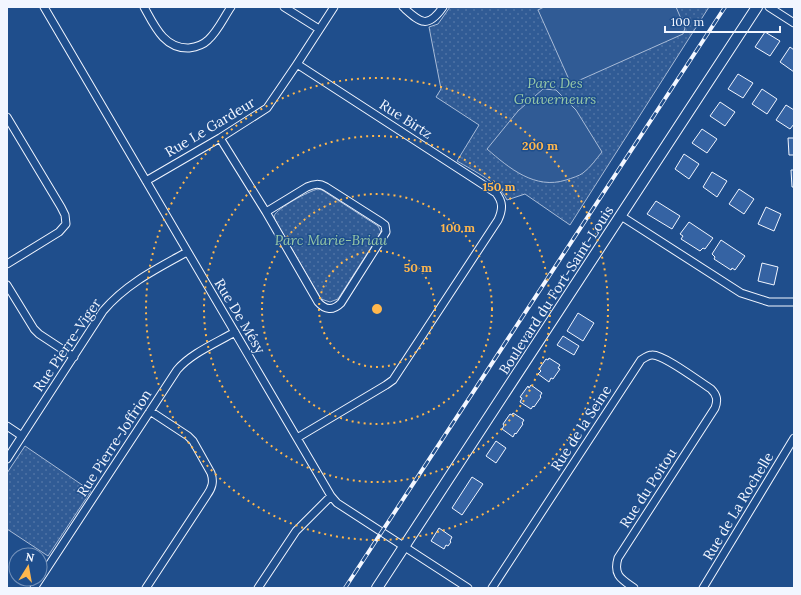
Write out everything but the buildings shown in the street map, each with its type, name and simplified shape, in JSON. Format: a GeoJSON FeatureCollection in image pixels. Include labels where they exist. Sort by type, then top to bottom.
{"type":"FeatureCollection","features":[{"type":"Feature","properties":{"kind":"street","name":"Rue De Mésy"},"geometry":{"type":"LineString","coordinates":[[44,7],[331,496],[338,503],[468,588]]}},
{"type":"Feature","properties":{"kind":"street"},"geometry":{"type":"LineString","coordinates":[[144,7],[162,37],[170,43],[184,48],[195,47],[209,39],[231,7]]}},
{"type":"Feature","properties":{"kind":"street"},"geometry":{"type":"LineString","coordinates":[[284,7],[319,29]]}},
{"type":"Feature","properties":{"kind":"street","name":"Rue Le Gardeur"},"geometry":{"type":"LineString","coordinates":[[146,181],[220,138],[267,108],[334,7]]}},
{"type":"Feature","properties":{"kind":"street"},"geometry":{"type":"LineString","coordinates":[[403,7],[419,20],[427,21],[434,18],[443,7]]}},
{"type":"Feature","properties":{"kind":"street","name":"Boulevard du Fort-Saint-Louis"},"geometry":{"type":"LineString","coordinates":[[376,588],[757,7]]}},
{"type":"Feature","properties":{"kind":"street"},"geometry":{"type":"LineString","coordinates":[[769,7],[794,23]]}},
{"type":"Feature","properties":{"kind":"street","name":"Rue Birtz"},"geometry":{"type":"LineString","coordinates":[[297,64],[491,189],[500,198],[502,205],[502,212],[498,220],[392,380],[297,438]]}},
{"type":"Feature","properties":{"kind":"street"},"geometry":{"type":"LineString","coordinates":[[7,117],[61,207],[65,215],[66,224],[59,232],[7,264]]}},
{"type":"Feature","properties":{"kind":"street"},"geometry":{"type":"LineString","coordinates":[[220,138],[266,212],[318,302],[325,308],[335,308],[341,303],[386,232],[385,225],[381,222],[319,184],[307,187],[266,212]]}},
{"type":"Feature","properties":{"kind":"street"},"geometry":{"type":"LineString","coordinates":[[621,216],[741,293],[769,302],[794,302]]}},
{"type":"Feature","properties":{"kind":"street","name":"Rue Pierre-Viger"},"geometry":{"type":"LineString","coordinates":[[7,459],[103,312],[120,293],[138,280],[187,252]]}},
{"type":"Feature","properties":{"kind":"street"},"geometry":{"type":"LineString","coordinates":[[7,285],[34,329],[39,334],[74,357]]}},
{"type":"Feature","properties":{"kind":"street","name":"Rue Pierre-Joffrion"},"geometry":{"type":"LineString","coordinates":[[34,588],[177,370],[183,363],[235,332]]}},
{"type":"Feature","properties":{"kind":"street","name":"Rue de la Seine"},"geometry":{"type":"LineString","coordinates":[[492,588],[641,360],[652,355],[663,358],[711,389],[717,398]]}},
{"type":"Feature","properties":{"kind":"street","name":"Rue du Poitou"},"geometry":{"type":"LineString","coordinates":[[634,588],[619,577],[616,571],[618,558],[715,408],[717,398]]}},
{"type":"Feature","properties":{"kind":"street"},"geometry":{"type":"LineString","coordinates":[[146,588],[213,484],[211,473],[191,439],[150,411]]}},
{"type":"Feature","properties":{"kind":"street"},"geometry":{"type":"LineString","coordinates":[[7,426],[22,436]]}},
{"type":"Feature","properties":{"kind":"street","name":"Rue de La Rochelle"},"geometry":{"type":"LineString","coordinates":[[703,588],[794,438]]}},
{"type":"Feature","properties":{"kind":"street"},"geometry":{"type":"LineString","coordinates":[[258,588],[296,531],[331,496]]}},
{"type":"Feature","properties":{"kind":"green space","name":"Parc Des Gouverneurs"},"geometry":{"type":"Polygon","coordinates":[[[450,7],[709,7],[570,225],[525,194],[507,200],[492,183],[457,161],[479,125],[436,97],[441,89],[429,27],[438,24],[450,7]]]}},
{"type":"Feature","properties":{"kind":"green space"},"geometry":{"type":"Polygon","coordinates":[[[544,7],[676,7],[685,28],[683,34],[571,84],[538,10],[544,7]]]}},
{"type":"Feature","properties":{"kind":"green space"},"geometry":{"type":"Polygon","coordinates":[[[543,89],[556,90],[576,110],[602,152],[586,171],[566,180],[544,182],[533,180],[513,170],[487,149],[518,111],[543,89]]]}},
{"type":"Feature","properties":{"kind":"green space","name":"Parc Marie-Briau"},"geometry":{"type":"Polygon","coordinates":[[[318,189],[322,190],[378,226],[381,232],[338,299],[330,302],[321,299],[274,216],[287,204],[318,189]]]}},
{"type":"Feature","properties":{"kind":"green space"},"geometry":{"type":"Polygon","coordinates":[[[25,446],[91,491],[48,556],[48,547],[34,547],[7,529],[7,473],[25,446]]]}},
{"type":"Feature","properties":{"kind":"railway"},"geometry":{"type":"LineString","coordinates":[[345,588],[725,7]]}}]}
